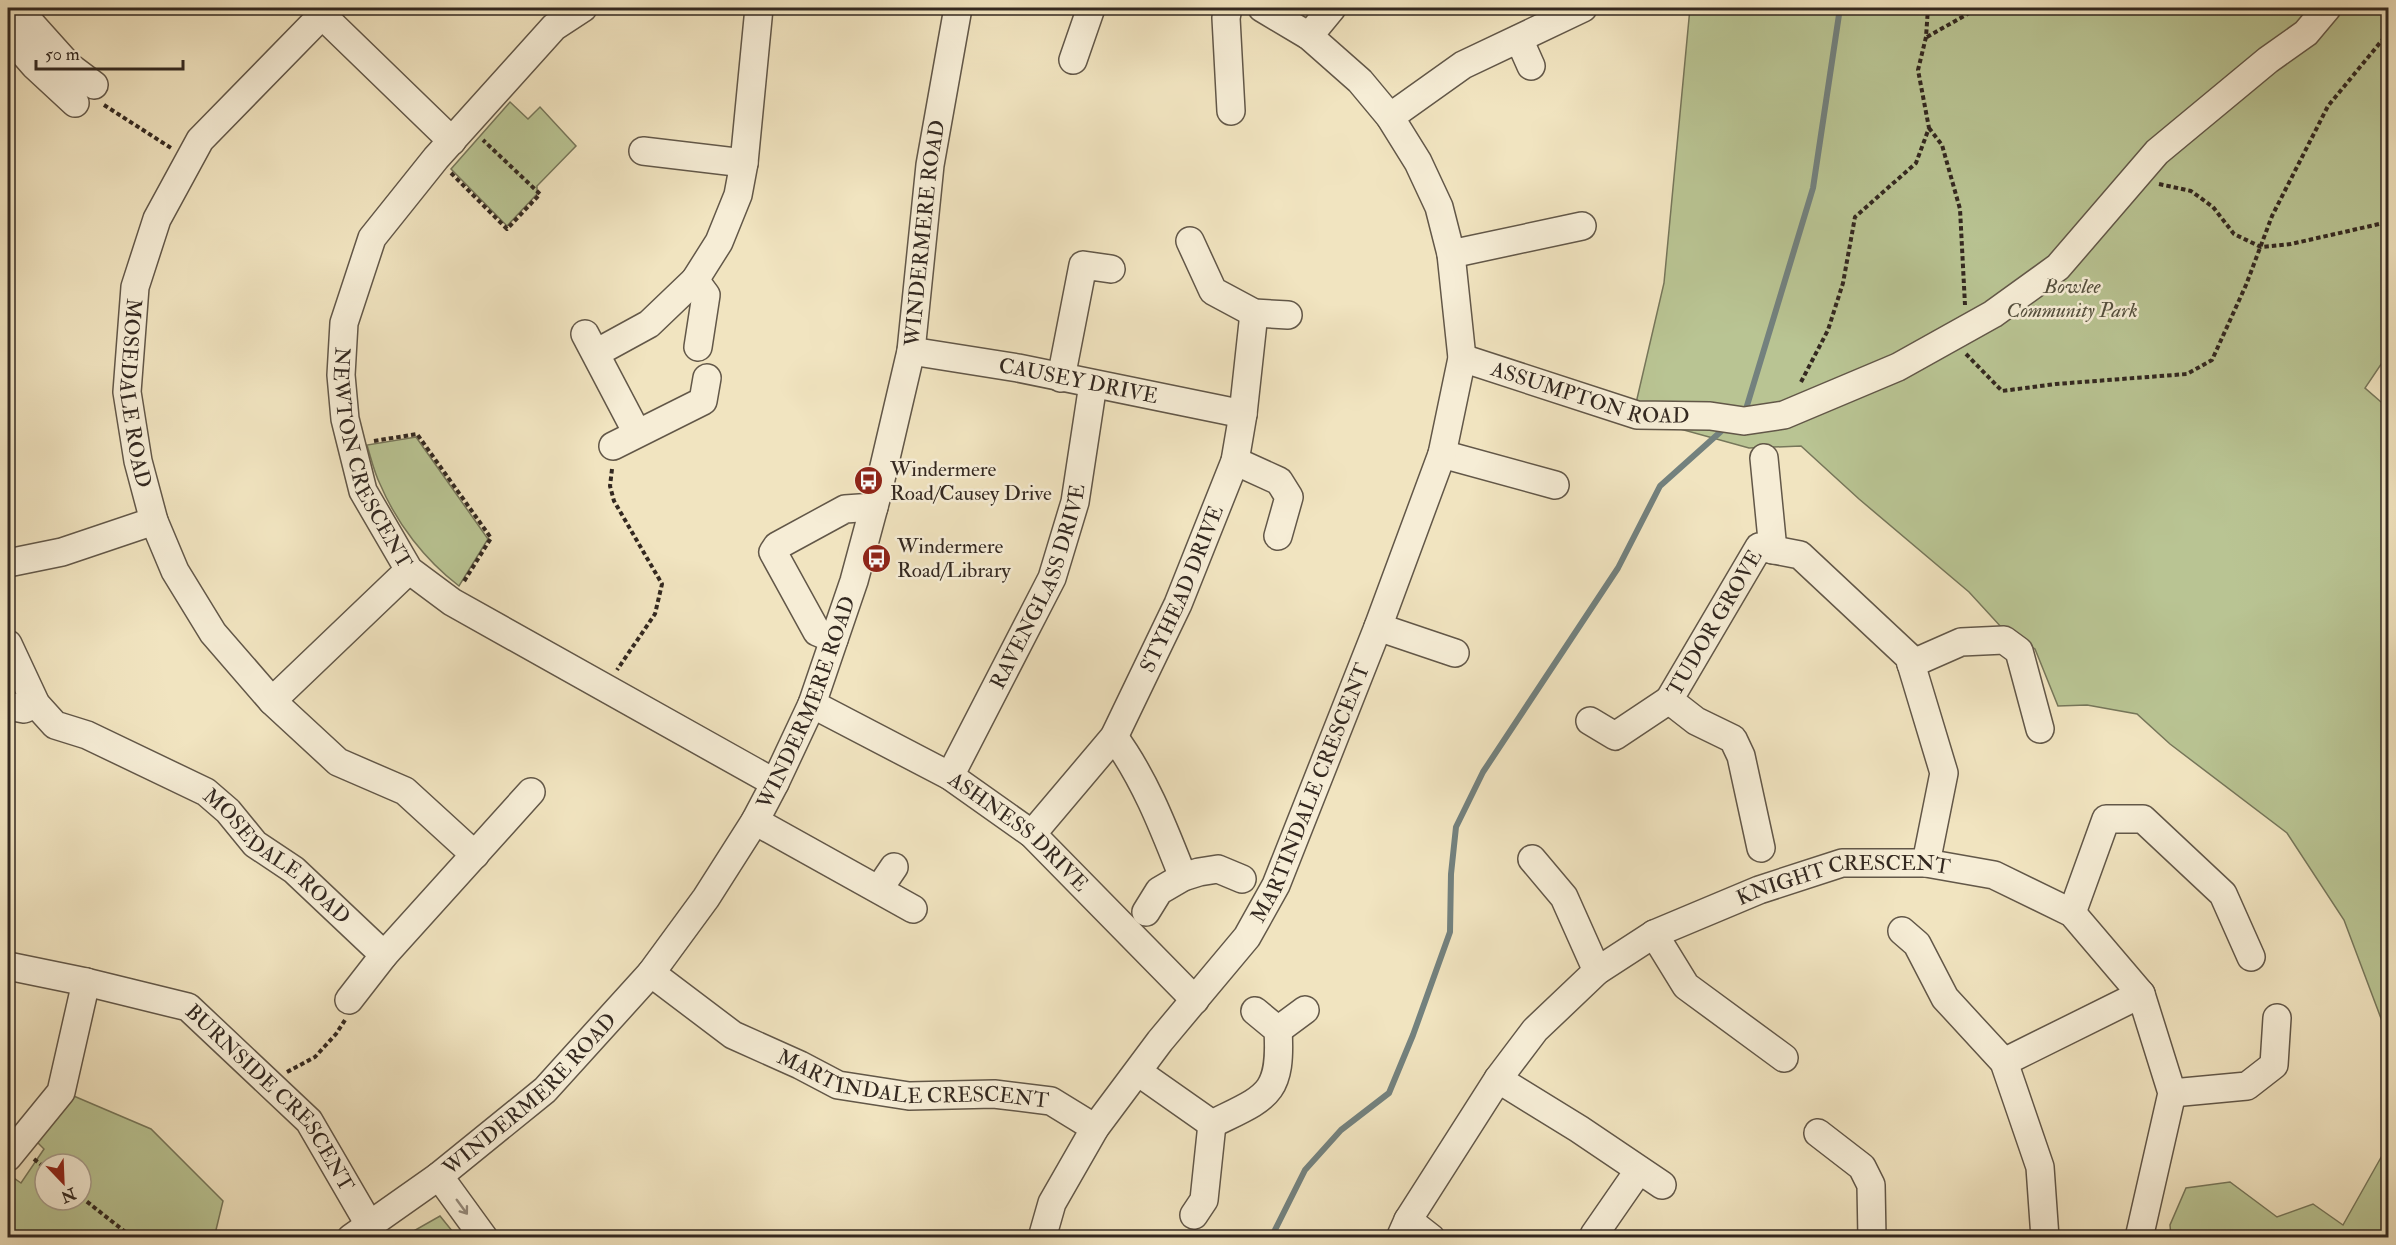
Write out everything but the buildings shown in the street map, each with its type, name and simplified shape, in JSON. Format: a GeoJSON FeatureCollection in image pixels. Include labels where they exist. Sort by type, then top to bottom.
{"type":"FeatureCollection","features":[{"type":"Feature","properties":{"kind":"street"},"geometry":{"type":"LineString","coordinates":[[8,35],[34,65],[85,94],[70,67],[17,8]]}},
{"type":"Feature","properties":{"kind":"street","name":"NEWTON CRESCENT"},"geometry":{"type":"LineString","coordinates":[[583,8],[554,27],[452,141],[372,238],[344,323],[341,375],[345,418],[351,444],[363,491],[410,570],[452,602],[775,783]]}},
{"type":"Feature","properties":{"kind":"street"},"geometry":{"type":"LineString","coordinates":[[706,378],[703,401],[625,440],[590,343],[649,324],[695,280],[719,242],[738,195],[744,163],[759,8]]}},
{"type":"Feature","properties":{"kind":"street","name":"WINDERMERE ROAD"},"geometry":{"type":"LineString","coordinates":[[360,1232],[440,1176],[545,1090],[651,974],[706,898],[755,820],[775,783],[812,704],[854,581],[911,351],[930,165],[958,8]]}},
{"type":"Feature","properties":{"kind":"street"},"geometry":{"type":"LineString","coordinates":[[1073,60],[1091,8]]}},
{"type":"Feature","properties":{"kind":"street"},"geometry":{"type":"LineString","coordinates":[[1228,8],[1226,18],[1231,111]]}},
{"type":"Feature","properties":{"kind":"street","name":"MARTINDALE CRESCENT"},"geometry":{"type":"LineString","coordinates":[[651,974],[733,1035],[838,1085],[909,1096],[994,1094],[1051,1101],[1095,1128],[1160,1041],[1247,937],[1276,885],[1378,627],[1442,454],[1462,358],[1451,254],[1438,207],[1418,162],[1390,117],[1360,81],[1309,36],[1262,8]]}},
{"type":"Feature","properties":{"kind":"street"},"geometry":{"type":"LineString","coordinates":[[1309,36],[1332,8]]}},
{"type":"Feature","properties":{"kind":"street","name":"ASSUMPTON ROAD"},"geometry":{"type":"LineString","coordinates":[[1462,358],[1637,415],[1730,419],[1784,415],[1898,367],[1993,314],[2058,267],[2157,152],[2268,60],[2306,33],[2327,8]]}},
{"type":"Feature","properties":{"kind":"street"},"geometry":{"type":"LineString","coordinates":[[325,11],[452,141]]}},
{"type":"Feature","properties":{"kind":"street","name":"MOSEDALE ROAD"},"geometry":{"type":"LineString","coordinates":[[325,11],[200,140],[157,219],[135,287],[127,392],[138,461],[154,521],[176,571],[213,633],[272,701],[338,762],[405,791],[475,855]]}},
{"type":"Feature","properties":{"kind":"street"},"geometry":{"type":"LineString","coordinates":[[1390,117],[1463,65],[1573,12]]}},
{"type":"Feature","properties":{"kind":"street"},"geometry":{"type":"LineString","coordinates":[[1519,39],[1531,66]]}},
{"type":"Feature","properties":{"kind":"street"},"geometry":{"type":"LineString","coordinates":[[643,151],[744,163]]}},
{"type":"Feature","properties":{"kind":"street"},"geometry":{"type":"LineString","coordinates":[[1451,254],[1582,226]]}},
{"type":"Feature","properties":{"kind":"street"},"geometry":{"type":"LineString","coordinates":[[1190,241],[1213,291],[1254,313],[1288,315]]}},
{"type":"Feature","properties":{"kind":"street"},"geometry":{"type":"LineString","coordinates":[[1061,378],[1083,265],[1111,268]]}},
{"type":"Feature","properties":{"kind":"street"},"geometry":{"type":"LineString","coordinates":[[695,280],[706,295],[698,347]]}},
{"type":"Feature","properties":{"kind":"street","name":"STYHEAD DRIVE"},"geometry":{"type":"LineString","coordinates":[[1032,834],[1114,738],[1178,603],[1235,461],[1243,414],[1254,313]]}},
{"type":"Feature","properties":{"kind":"street","name":"CAUSEY DRIVE"},"geometry":{"type":"LineString","coordinates":[[911,351],[1243,414]]}},
{"type":"Feature","properties":{"kind":"street","name":"RAVENGLASS DRIVE"},"geometry":{"type":"LineString","coordinates":[[950,776],[1052,578],[1075,502],[1093,384]]}},
{"type":"Feature","properties":{"kind":"street"},"geometry":{"type":"LineString","coordinates":[[1442,454],[1522,487],[1555,485]]}},
{"type":"Feature","properties":{"kind":"street"},"geometry":{"type":"LineString","coordinates":[[1764,458],[1773,550]]}},
{"type":"Feature","properties":{"kind":"street"},"geometry":{"type":"LineString","coordinates":[[1235,461],[1279,481],[1289,497],[1278,536]]}},
{"type":"Feature","properties":{"kind":"street"},"geometry":{"type":"LineString","coordinates":[[834,639],[818,632],[773,552],[777,546],[845,509],[873,507]]}},
{"type":"Feature","properties":{"kind":"street"},"geometry":{"type":"LineString","coordinates":[[8,563],[62,552],[154,521]]}},
{"type":"Feature","properties":{"kind":"street","name":"TUDOR GROVE"},"geometry":{"type":"LineString","coordinates":[[1761,848],[1741,756],[1733,739],[1696,721],[1669,700],[1759,547],[1800,555],[1909,657],[1944,773],[1926,862]]}},
{"type":"Feature","properties":{"kind":"street"},"geometry":{"type":"LineString","coordinates":[[272,701],[410,570]]}},
{"type":"Feature","properties":{"kind":"street"},"geometry":{"type":"LineString","coordinates":[[1378,627],[1416,652],[1455,653]]}},
{"type":"Feature","properties":{"kind":"street"},"geometry":{"type":"LineString","coordinates":[[1911,664],[1961,642],[2004,640],[2019,651],[2040,729]]}},
{"type":"Feature","properties":{"kind":"street","name":"MOSEDALE ROAD"},"geometry":{"type":"LineString","coordinates":[[8,644],[36,704],[55,725],[87,735],[206,792],[228,812],[255,844],[294,870],[384,955]]}},
{"type":"Feature","properties":{"kind":"street"},"geometry":{"type":"LineString","coordinates":[[1590,721],[1614,736],[1669,700]]}},
{"type":"Feature","properties":{"kind":"street"},"geometry":{"type":"LineString","coordinates":[[8,706],[24,709],[36,704]]}},
{"type":"Feature","properties":{"kind":"street","name":"ASHNESS DRIVE"},"geometry":{"type":"LineString","coordinates":[[812,704],[887,741],[950,776],[1032,834],[1196,1000]]}},
{"type":"Feature","properties":{"kind":"street"},"geometry":{"type":"LineString","coordinates":[[1114,738],[1127,756],[1161,822],[1183,877]]}},
{"type":"Feature","properties":{"kind":"street"},"geometry":{"type":"LineString","coordinates":[[349,1000],[384,955],[531,792]]}},
{"type":"Feature","properties":{"kind":"street"},"geometry":{"type":"LineString","coordinates":[[2072,913],[2106,819],[2143,819],[2223,894],[2251,957]]}},
{"type":"Feature","properties":{"kind":"street"},"geometry":{"type":"LineString","coordinates":[[755,820],[913,909]]}},
{"type":"Feature","properties":{"kind":"street"},"geometry":{"type":"LineString","coordinates":[[1532,859],[1564,897],[1597,971]]}},
{"type":"Feature","properties":{"kind":"street","name":"KNIGHT CRESCENT"},"geometry":{"type":"LineString","coordinates":[[1404,1229],[1498,1079],[1535,1030],[1597,971],[1654,934],[1759,890],[1842,863],[1926,862],[1994,875],[2072,913],[2141,994],[2172,1093]]}},
{"type":"Feature","properties":{"kind":"street"},"geometry":{"type":"LineString","coordinates":[[879,889],[894,867]]}},
{"type":"Feature","properties":{"kind":"street"},"geometry":{"type":"LineString","coordinates":[[1146,912],[1159,891],[1183,877],[1218,869],[1242,879]]}},
{"type":"Feature","properties":{"kind":"street"},"geometry":{"type":"LineString","coordinates":[[1902,931],[1917,944],[1945,998],[2004,1062],[2040,1167],[2045,1238]]}},
{"type":"Feature","properties":{"kind":"street"},"geometry":{"type":"LineString","coordinates":[[1654,934],[1686,986],[1784,1058]]}},
{"type":"Feature","properties":{"kind":"street","name":"BURNSIDE CRESCENT"},"geometry":{"type":"LineString","coordinates":[[8,966],[188,1007],[309,1121],[360,1232]]}},
{"type":"Feature","properties":{"kind":"street"},"geometry":{"type":"LineString","coordinates":[[8,1156],[61,1092],[86,982]]}},
{"type":"Feature","properties":{"kind":"street"},"geometry":{"type":"LineString","coordinates":[[2004,1062],[2141,994]]}},
{"type":"Feature","properties":{"kind":"street"},"geometry":{"type":"LineString","coordinates":[[1278,1030],[1305,1010]]}},
{"type":"Feature","properties":{"kind":"street"},"geometry":{"type":"LineString","coordinates":[[1212,1124],[1257,1102],[1274,1082],[1280,1059],[1278,1030],[1255,1011]]}},
{"type":"Feature","properties":{"kind":"street"},"geometry":{"type":"LineString","coordinates":[[2139,1238],[2172,1093],[2247,1086],[2274,1065],[2277,1018]]}},
{"type":"Feature","properties":{"kind":"street"},"geometry":{"type":"LineString","coordinates":[[1138,1072],[1212,1124]]}},
{"type":"Feature","properties":{"kind":"street"},"geometry":{"type":"LineString","coordinates":[[1498,1079],[1579,1129],[1662,1185]]}},
{"type":"Feature","properties":{"kind":"street"},"geometry":{"type":"LineString","coordinates":[[1194,1215],[1204,1200],[1212,1124]]}},
{"type":"Feature","properties":{"kind":"street"},"geometry":{"type":"LineString","coordinates":[[1042,1238],[1052,1203],[1095,1128]]}},
{"type":"Feature","properties":{"kind":"street"},"geometry":{"type":"LineString","coordinates":[[1818,1133],[1862,1167],[1871,1185],[1872,1238]]}},
{"type":"Feature","properties":{"kind":"street"},"geometry":{"type":"LineString","coordinates":[[1594,1235],[1640,1170]]}},
{"type":"Feature","properties":{"kind":"street"},"geometry":{"type":"LineString","coordinates":[[440,1176],[484,1238]]}},
{"type":"Feature","properties":{"kind":"street"},"geometry":{"type":"LineString","coordinates":[[1404,1229],[1431,1238]]}},
{"type":"Feature","properties":{"kind":"path"},"geometry":{"type":"LineString","coordinates":[[1928,8],[1926,37],[1918,69],[1929,128],[1942,145],[1960,209],[1967,355],[2002,391],[2187,374],[2212,360],[2246,285],[2272,216],[2328,106],[2388,33]]}},
{"type":"Feature","properties":{"kind":"path"},"geometry":{"type":"LineString","coordinates":[[1926,37],[1978,8]]}},
{"type":"Feature","properties":{"kind":"path"},"geometry":{"type":"LineString","coordinates":[[1800,383],[1828,330],[1843,282],[1855,217],[1916,163],[1929,128]]}},
{"type":"Feature","properties":{"kind":"path"},"geometry":{"type":"LineString","coordinates":[[452,141],[540,194],[507,229],[452,141]]}},
{"type":"Feature","properties":{"kind":"path"},"geometry":{"type":"LineString","coordinates":[[2135,178],[2191,191],[2213,207],[2234,234],[2260,247],[2291,244],[2388,222]]}},
{"type":"Feature","properties":{"kind":"path"},"geometry":{"type":"LineString","coordinates":[[351,444],[417,434],[491,538],[452,602]]}},
{"type":"Feature","properties":{"kind":"path"},"geometry":{"type":"LineString","coordinates":[[605,688],[655,614],[662,584],[615,501],[610,486],[625,440]]}},
{"type":"Feature","properties":{"kind":"path"},"geometry":{"type":"LineString","coordinates":[[269,1084],[292,1068],[315,1057],[336,1034],[350,1011],[349,1000]]}},
{"type":"Feature","properties":{"kind":"path"},"geometry":{"type":"LineString","coordinates":[[93,1206],[133,1238]]}},
{"type":"Feature","properties":{"kind":"green space","name":"Bowlee Community Park"},"geometry":{"type":"Polygon","coordinates":[[[1690,8],[2388,8],[2388,354],[2365,388],[2388,408],[2388,1037],[2344,920],[2287,833],[2170,744],[2137,714],[2087,705],[2058,706],[2035,649],[2002,628],[1969,592],[1859,499],[1801,446],[1749,448],[1633,416],[1664,283],[1690,8]]]}},
{"type":"Feature","properties":{"kind":"green space"},"geometry":{"type":"Polygon","coordinates":[[[510,102],[528,119],[540,107],[576,146],[537,186],[537,194],[507,226],[451,169],[510,102]]]}},
{"type":"Feature","properties":{"kind":"green space"},"geometry":{"type":"Polygon","coordinates":[[[416,437],[488,539],[459,586],[435,565],[404,527],[387,499],[374,470],[367,445],[416,437]]]}},
{"type":"Feature","properties":{"kind":"green space"},"geometry":{"type":"Polygon","coordinates":[[[69,1094],[151,1129],[223,1201],[216,1230],[220,1237],[8,1237],[8,1174],[21,1183],[33,1165],[33,1212],[93,1212],[93,1152],[42,1152],[44,1149],[36,1141],[69,1094]]]}},
{"type":"Feature","properties":{"kind":"green space"},"geometry":{"type":"Polygon","coordinates":[[[2388,1145],[2388,1237],[2171,1237],[2170,1225],[2186,1188],[2230,1182],[2277,1217],[2313,1204],[2343,1225],[2388,1145]]]}},
{"type":"Feature","properties":{"kind":"green space"},"geometry":{"type":"Polygon","coordinates":[[[440,1216],[457,1237],[403,1237],[440,1216]]]}},
{"type":"Feature","properties":{"kind":"waterway"},"geometry":{"type":"LineString","coordinates":[[1742,413],[1746,409],[1813,188],[1840,8]]}},
{"type":"Feature","properties":{"kind":"waterway"},"geometry":{"type":"LineString","coordinates":[[1271,1238],[1305,1170],[1341,1130],[1389,1093],[1413,1035],[1450,932],[1451,874],[1456,827],[1483,772],[1618,568],[1660,486],[1727,426]]}},
{"type":"Feature","properties":{"kind":"place","name":"Windermere Road/Causey Drive"},"geometry":{"type":"Point","coordinates":[869,481]}},
{"type":"Feature","properties":{"kind":"place","name":"Windermere Road/Library"},"geometry":{"type":"Point","coordinates":[876,558]}}]}
